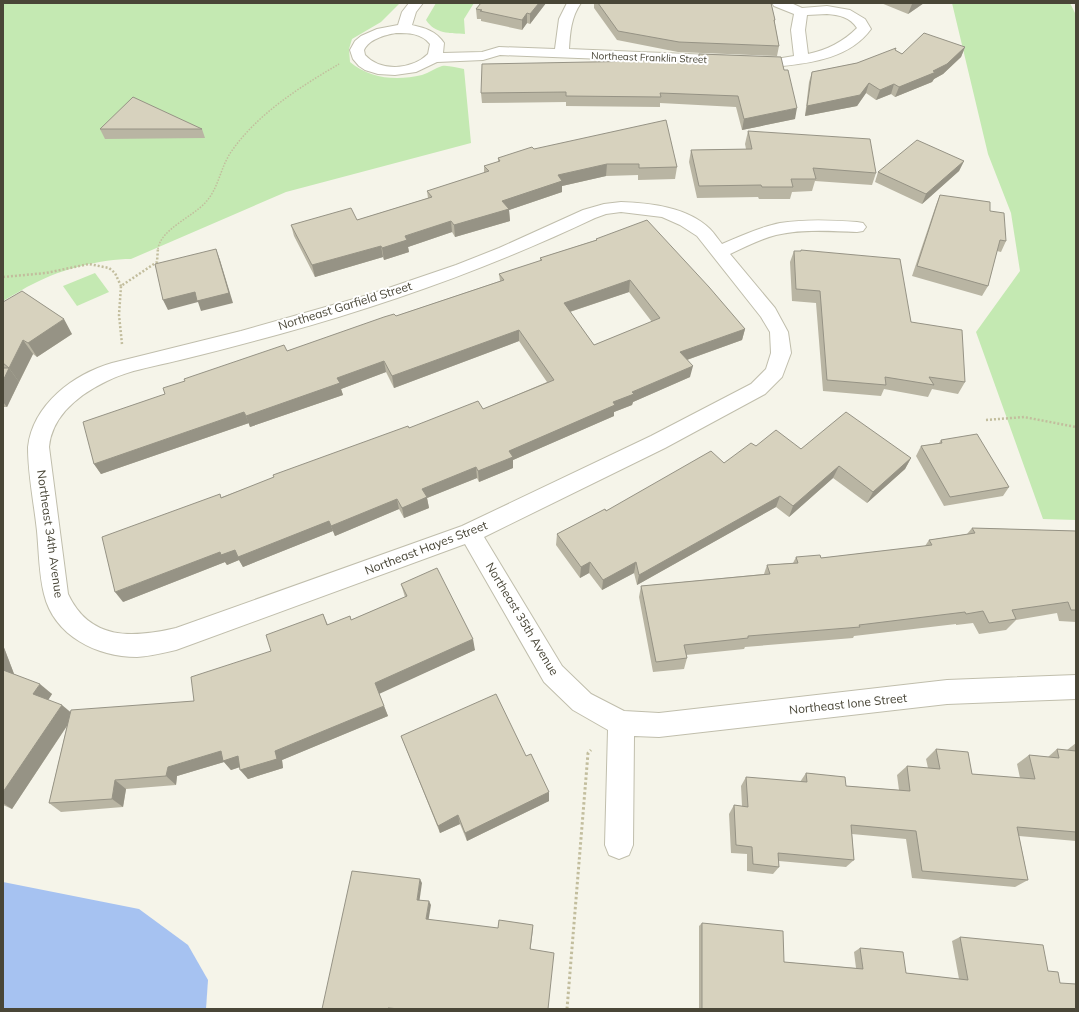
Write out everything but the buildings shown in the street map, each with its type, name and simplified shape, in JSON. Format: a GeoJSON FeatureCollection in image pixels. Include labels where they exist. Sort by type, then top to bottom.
{"type":"FeatureCollection","features":[{"type":"Feature","properties":{"kind":"street"},"geometry":{"type":"LineString","coordinates":[[404,29],[409,12],[416,3]]}},
{"type":"Feature","properties":{"kind":"street"},"geometry":{"type":"LineString","coordinates":[[562,53],[567,13],[570,6],[574,3]]}},
{"type":"Feature","properties":{"kind":"street"},"geometry":{"type":"LineString","coordinates":[[779,3],[801,12],[798,24],[802,60]]}},
{"type":"Feature","properties":{"kind":"street","name":"Northeast Franklin Street"},"geometry":{"type":"LineString","coordinates":[[433,58],[483,56],[499,51],[782,62],[802,60],[834,52],[859,36],[864,29],[858,19],[843,12],[817,10],[801,12]]}},
{"type":"Feature","properties":{"kind":"street"},"geometry":{"type":"LineString","coordinates":[[434,39],[438,48],[433,58],[415,68],[392,71],[370,66],[358,56],[358,48],[360,44],[369,36],[381,31],[404,29],[418,30],[434,39],[453,42]]}},
{"type":"Feature","properties":{"kind":"street","name":"Northeast Franklin Street"},"geometry":{"type":"LineString","coordinates":[[473,43],[486,44],[499,51]]}},
{"type":"Feature","properties":{"kind":"street","name":"Northeast Garfield Street"},"geometry":{"type":"LineString","coordinates":[[55,409],[65,398],[81,385],[98,376],[124,367],[240,338],[344,309],[482,261],[589,214],[610,209],[638,208],[666,212],[686,221],[703,232],[768,313],[779,332],[781,353]]}},
{"type":"Feature","properties":{"kind":"street"},"geometry":{"type":"LineString","coordinates":[[718,252],[763,234],[778,230],[811,226],[857,227]]}},
{"type":"Feature","properties":{"kind":"street","name":"Northeast Hayes Street"},"geometry":{"type":"LineString","coordinates":[[103,641],[128,646],[149,645],[176,639],[470,533],[658,442],[758,389],[775,372],[781,353]]}},
{"type":"Feature","properties":{"kind":"street","name":"Northeast 34th Avenue"},"geometry":{"type":"LineString","coordinates":[[55,409],[44,426],[39,445],[40,466],[56,595],[63,611],[74,625],[93,637],[103,641]]}},
{"type":"Feature","properties":{"kind":"street","name":"Northeast 35th Avenue"},"geometry":{"type":"LineString","coordinates":[[470,533],[553,674],[582,702],[621,723]]}},
{"type":"Feature","properties":{"kind":"street","name":"Northeast Ione Street"},"geometry":{"type":"LineString","coordinates":[[621,723],[659,725],[947,692],[1076,687]]}},
{"type":"Feature","properties":{"kind":"street"},"geometry":{"type":"LineString","coordinates":[[619,844],[621,723]]}},
{"type":"Feature","properties":{"kind":"path"},"geometry":{"type":"LineString","coordinates":[[121,286],[157,262],[159,256],[158,243],[162,237],[187,219],[211,196],[228,157],[247,133],[277,106],[320,74],[358,56]]}},
{"type":"Feature","properties":{"kind":"path"},"geometry":{"type":"LineString","coordinates":[[3,277],[34,274],[89,264],[109,268],[115,273],[121,286],[118,319],[124,367]]}},
{"type":"Feature","properties":{"kind":"path"},"geometry":{"type":"LineString","coordinates":[[986,420],[1024,417],[1076,427]]}},
{"type":"Feature","properties":{"kind":"path"},"geometry":{"type":"LineString","coordinates":[[567,1009],[588,753]]}},
{"type":"Feature","properties":{"kind":"green space"},"geometry":{"type":"Polygon","coordinates":[[[3,3],[400,3],[381,22],[352,39],[349,49],[350,62],[366,72],[394,78],[422,75],[442,66],[464,69],[471,143],[286,192],[131,259],[119,259],[69,269],[35,283],[3,301],[3,3]]]}},
{"type":"Feature","properties":{"kind":"green space"},"geometry":{"type":"Polygon","coordinates":[[[436,3],[474,3],[464,19],[465,34],[443,32],[430,25],[426,20],[436,3]]]}},
{"type":"Feature","properties":{"kind":"green space"},"geometry":{"type":"Polygon","coordinates":[[[952,3],[1070,3],[1076,15],[1076,520],[1043,519],[976,332],[1020,271],[1011,213],[988,154],[952,3]]]}},
{"type":"Feature","properties":{"kind":"green space"},"geometry":{"type":"Polygon","coordinates":[[[95,273],[109,292],[77,306],[63,286],[95,273]]]}},
{"type":"Feature","properties":{"kind":"water"},"geometry":{"type":"Polygon","coordinates":[[[3,882],[139,909],[188,945],[208,980],[206,1009],[3,1009],[3,882]]]}}]}
